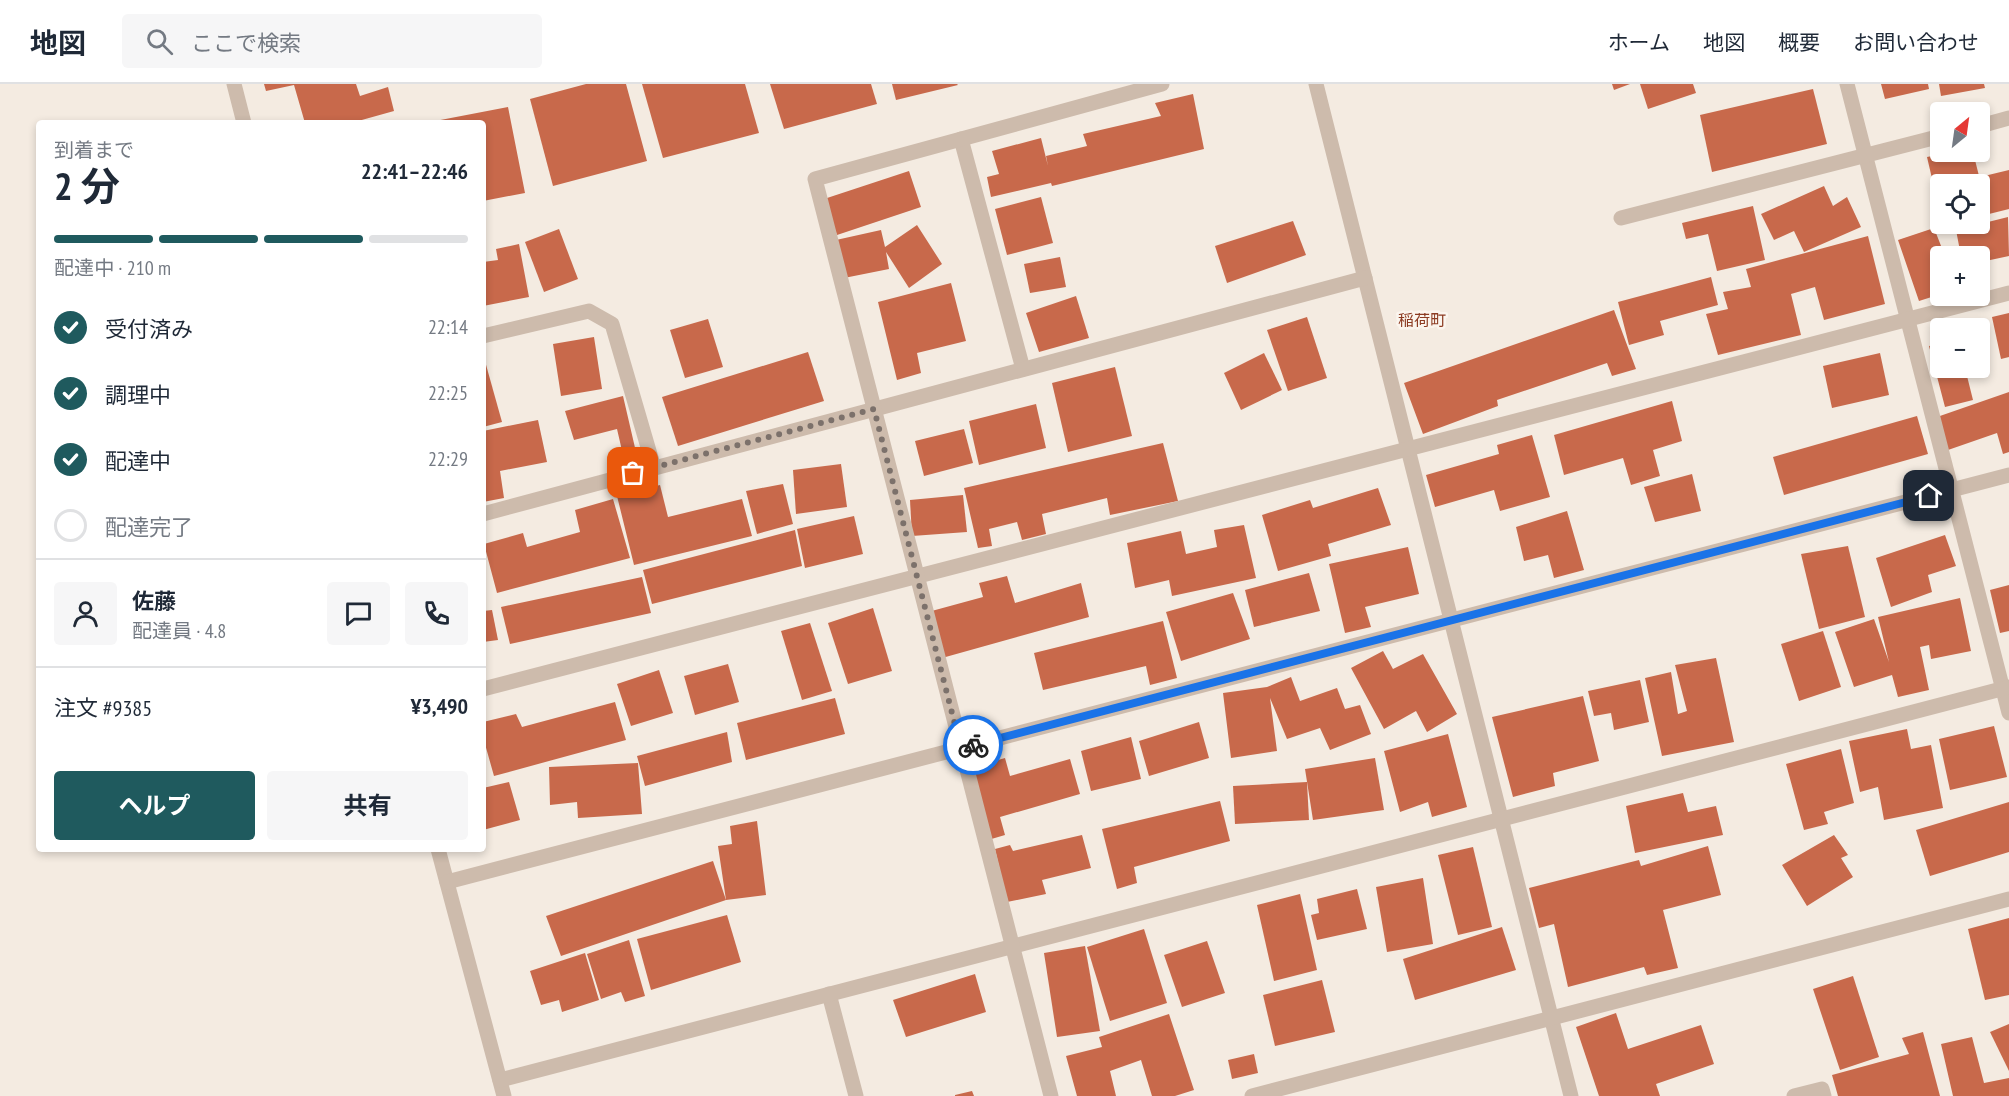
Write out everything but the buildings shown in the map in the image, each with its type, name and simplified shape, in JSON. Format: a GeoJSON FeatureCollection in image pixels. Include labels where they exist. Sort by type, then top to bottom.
{"type":"FeatureCollection","features":[{"type":"Feature","properties":{"kind":"street"},"geometry":{"type":"LineString","coordinates":[[234,84],[243,120]]}},
{"type":"Feature","properties":{"kind":"street"},"geometry":{"type":"LineString","coordinates":[[1051,1096],[815,179],[1162,84]]}},
{"type":"Feature","properties":{"kind":"street"},"geometry":{"type":"LineString","coordinates":[[1316,84],[1571,1096]]}},
{"type":"Feature","properties":{"kind":"street"},"geometry":{"type":"LineString","coordinates":[[1847,84],[1952,490],[2006,688],[2009,714]]}},
{"type":"Feature","properties":{"kind":"street"},"geometry":{"type":"LineString","coordinates":[[1990,123],[2009,118]]}},
{"type":"Feature","properties":{"kind":"street"},"geometry":{"type":"LineString","coordinates":[[1621,218],[1930,139]]}},
{"type":"Feature","properties":{"kind":"street"},"geometry":{"type":"LineString","coordinates":[[961,140],[1023,369]]}},
{"type":"Feature","properties":{"kind":"street"},"geometry":{"type":"LineString","coordinates":[[486,512],[1365,278]]}},
{"type":"Feature","properties":{"kind":"street"},"geometry":{"type":"LineString","coordinates":[[486,688],[2009,292]]}},
{"type":"Feature","properties":{"kind":"street"},"geometry":{"type":"LineString","coordinates":[[486,335],[590,311],[612,324],[654,468]]}},
{"type":"Feature","properties":{"kind":"street"},"geometry":{"type":"LineString","coordinates":[[447,882],[2009,476]]}},
{"type":"Feature","properties":{"kind":"street"},"geometry":{"type":"LineString","coordinates":[[500,1080],[2006,688]]}},
{"type":"Feature","properties":{"kind":"street"},"geometry":{"type":"LineString","coordinates":[[439,852],[504,1096]]}},
{"type":"Feature","properties":{"kind":"street"},"geometry":{"type":"LineString","coordinates":[[1252,1096],[2009,899]]}},
{"type":"Feature","properties":{"kind":"street"},"geometry":{"type":"LineString","coordinates":[[829,994],[856,1096]]}},
{"type":"Feature","properties":{"kind":"street"},"geometry":{"type":"LineString","coordinates":[[1794,1096],[1822,1089],[1824,1096]]}},
{"type":"Feature","properties":{"kind":"way so far"},"geometry":{"type":"LineString","coordinates":[[633,473],[874,409],[961,748],[973,745]]}},
{"type":"Feature","properties":{"kind":"district","name":"稲荷町"},"geometry":{"type":"Point","coordinates":[1422,320]}},
{"type":"Feature","properties":{"kind":"route"},"geometry":{"type":"LineString","coordinates":[[973,745],[1929,496]]}}]}
